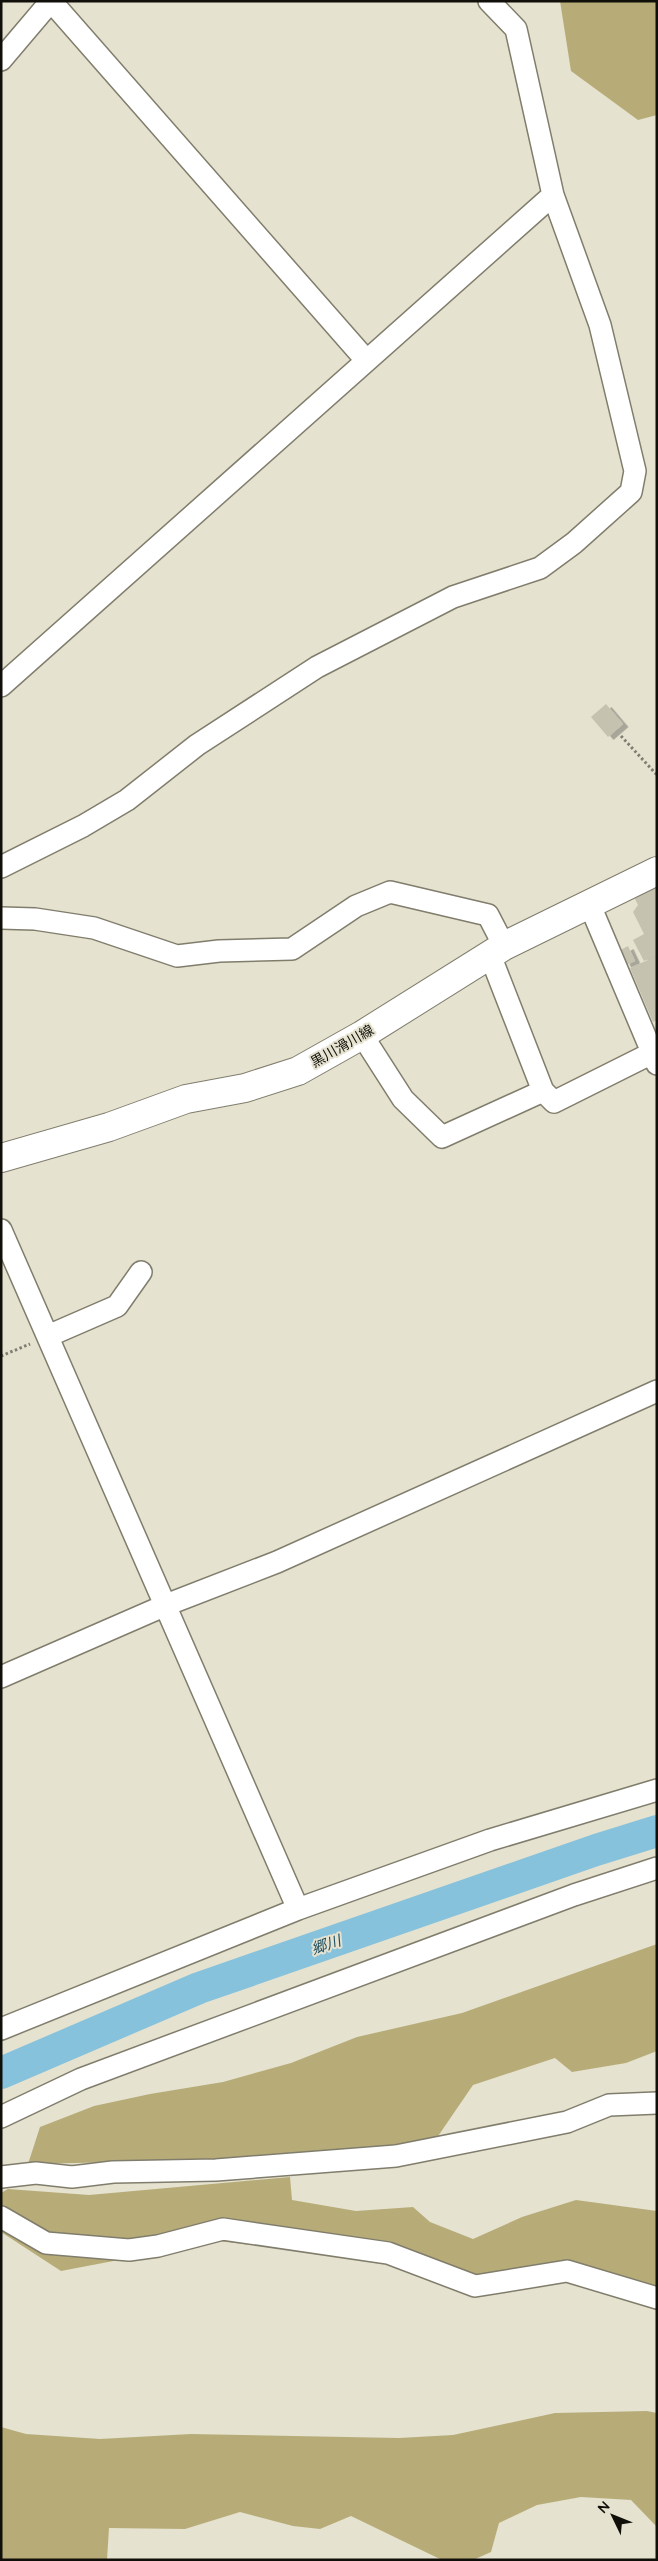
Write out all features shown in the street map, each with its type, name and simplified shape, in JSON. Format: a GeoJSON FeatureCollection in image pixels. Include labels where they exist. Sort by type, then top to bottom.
{"type":"FeatureCollection","features":[{"type":"Feature","properties":{"kind":"main road","name":"黒川滑川線"},"geometry":{"type":"LineString","coordinates":[[1,1158],[109,1126],[186,1099],[245,1088],[298,1071],[362,1035],[497,951],[589,903],[657,871]]}},
{"type":"Feature","properties":{"kind":"street"},"geometry":{"type":"LineString","coordinates":[[1,60],[51,1],[366,360]]}},
{"type":"Feature","properties":{"kind":"street"},"geometry":{"type":"LineString","coordinates":[[1,867],[127,800],[198,745],[317,667],[453,597],[540,568],[574,543],[631,492],[635,471],[600,325],[553,195],[516,29],[489,1]]}},
{"type":"Feature","properties":{"kind":"street"},"geometry":{"type":"LineString","coordinates":[[1,686],[553,195]]}},
{"type":"Feature","properties":{"kind":"street"},"geometry":{"type":"LineString","coordinates":[[1,918],[35,919],[94,928],[177,956],[219,951],[292,949],[356,906],[390,892],[488,914],[497,951],[543,1091],[554,1102],[654,1058],[589,903]]}},
{"type":"Feature","properties":{"kind":"street"},"geometry":{"type":"LineString","coordinates":[[362,1035],[403,1099],[442,1137],[543,1091]]}},
{"type":"Feature","properties":{"kind":"street"},"geometry":{"type":"LineString","coordinates":[[1,1230],[298,1909]]}},
{"type":"Feature","properties":{"kind":"street"},"geometry":{"type":"LineString","coordinates":[[48,1336],[117,1306],[142,1272]]}},
{"type":"Feature","properties":{"kind":"street"},"geometry":{"type":"LineString","coordinates":[[1,1677],[166,1605],[277,1562],[657,1391]]}},
{"type":"Feature","properties":{"kind":"street"},"geometry":{"type":"LineString","coordinates":[[1,2029],[298,1909],[490,1840],[657,1790]]}},
{"type":"Feature","properties":{"kind":"street"},"geometry":{"type":"LineString","coordinates":[[1,2116],[108,2068],[574,1895],[657,1868]]}},
{"type":"Feature","properties":{"kind":"street"},"geometry":{"type":"LineString","coordinates":[[1,2177],[36,2173],[72,2176],[112,2172],[216,2170],[396,2156],[568,2122],[609,2105],[657,2103]]}},
{"type":"Feature","properties":{"kind":"street"},"geometry":{"type":"LineString","coordinates":[[1,2217],[46,2243],[129,2250],[158,2246],[222,2230],[388,2253],[475,2286],[567,2270],[657,2298]]}},
{"type":"Feature","properties":{"kind":"path"},"geometry":{"type":"LineString","coordinates":[[621,736],[657,775]]}},
{"type":"Feature","properties":{"kind":"path"},"geometry":{"type":"LineString","coordinates":[[1,1356],[48,1336]]}},
{"type":"Feature","properties":{"kind":"shaded area"},"geometry":{"type":"Polygon","coordinates":[[[560,1],[657,1],[657,115],[638,120],[571,71],[560,1]]]}},
{"type":"Feature","properties":{"kind":"shaded area"},"geometry":{"type":"Polygon","coordinates":[[[657,1944],[657,2051],[626,2063],[572,2072],[555,2058],[473,2085],[434,2142],[270,2159],[28,2164],[40,2127],[94,2106],[150,2094],[223,2082],[291,2063],[357,2037],[462,2013],[657,1944]]]}},
{"type":"Feature","properties":{"kind":"shaded area"},"geometry":{"type":"Polygon","coordinates":[[[290,2177],[292,2200],[356,2211],[413,2207],[430,2222],[473,2239],[522,2217],[576,2200],[657,2211],[657,2305],[570,2279],[525,2284],[334,2255],[218,2241],[61,2271],[1,2232],[1,2193],[8,2189],[89,2195],[290,2177]]]}},
{"type":"Feature","properties":{"kind":"shaded area"},"geometry":{"type":"Polygon","coordinates":[[[647,2411],[657,2413],[657,2527],[631,2500],[581,2497],[537,2505],[499,2523],[491,2552],[473,2560],[442,2560],[351,2516],[320,2529],[293,2526],[240,2512],[185,2529],[109,2528],[107,2560],[1,2560],[1,2427],[26,2434],[100,2439],[191,2434],[399,2438],[453,2435],[555,2413],[647,2411]]]}},
{"type":"Feature","properties":{"kind":"building"},"geometry":{"type":"Polygon","coordinates":[[[606,704],[623,724],[608,737],[591,717],[606,704]]]}},
{"type":"Feature","properties":{"kind":"building"},"geometry":{"type":"Polygon","coordinates":[[[657,883],[657,955],[644,961],[633,940],[644,934],[633,912],[638,905],[633,895],[657,883]]]}},
{"type":"Feature","properties":{"kind":"building"},"geometry":{"type":"Polygon","coordinates":[[[628,946],[635,961],[626,965],[619,951],[628,946]]]}},
{"type":"Feature","properties":{"kind":"building"},"geometry":{"type":"Polygon","coordinates":[[[657,956],[657,1020],[653,1022],[630,968],[657,956]]]}},
{"type":"Feature","properties":{"kind":"waterway","name":"郷川"},"geometry":{"type":"LineString","coordinates":[[1,2073],[199,1988],[596,1850],[657,1831]]}}]}
